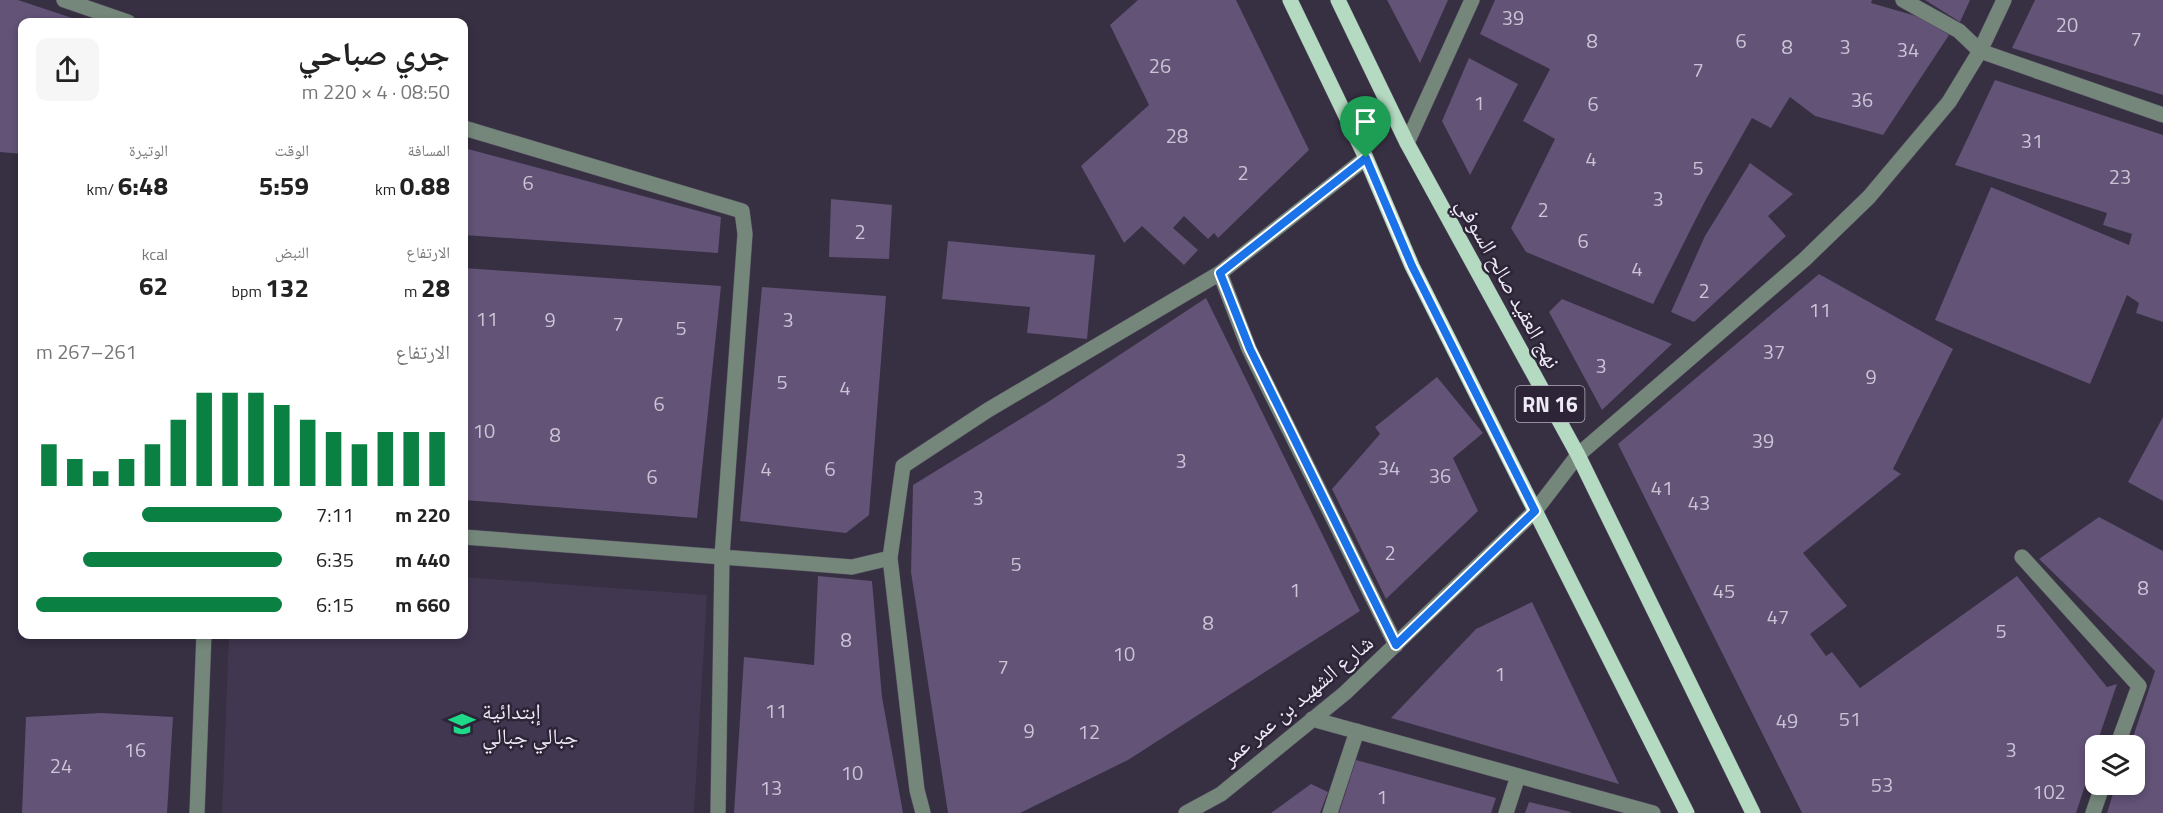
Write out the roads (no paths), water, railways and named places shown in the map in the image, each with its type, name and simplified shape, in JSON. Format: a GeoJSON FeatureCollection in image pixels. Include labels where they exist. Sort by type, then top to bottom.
{"type":"FeatureCollection","features":[{"type":"Feature","properties":{"kind":"main road","name":"RN 16"},"geometry":{"type":"LineString","coordinates":[[1290,0],[1366,158],[1412,266],[1687,813]]}},
{"type":"Feature","properties":{"kind":"main road","name":"نهج العقيد صالح السوفي"},"geometry":{"type":"LineString","coordinates":[[1338,0],[1407,143],[1578,455],[1753,813]]}},
{"type":"Feature","properties":{"kind":"street"},"geometry":{"type":"LineString","coordinates":[[64,0],[116,18]]}},
{"type":"Feature","properties":{"kind":"street"},"geometry":{"type":"LineString","coordinates":[[1407,143],[1472,0]]}},
{"type":"Feature","properties":{"kind":"street"},"geometry":{"type":"LineString","coordinates":[[1903,0],[1959,31],[1980,51],[2163,115]]}},
{"type":"Feature","properties":{"kind":"street","name":"شارع الشهيد بن عمر عمر"},"geometry":{"type":"LineString","coordinates":[[1186,813],[1221,794],[1312,719],[1396,645],[1535,511],[1578,455],[1804,259],[1869,197],[1949,102],[1980,51],[2004,0]]}},
{"type":"Feature","properties":{"kind":"street"},"geometry":{"type":"LineString","coordinates":[[468,129],[742,211],[745,234],[722,556],[718,813]]}},
{"type":"Feature","properties":{"kind":"street"},"geometry":{"type":"LineString","coordinates":[[923,813],[917,790],[890,558],[903,466],[988,410],[1220,273],[1366,158]]}},
{"type":"Feature","properties":{"kind":"street"},"geometry":{"type":"LineString","coordinates":[[1220,273],[1250,349],[1396,645]]}},
{"type":"Feature","properties":{"kind":"street"},"geometry":{"type":"LineString","coordinates":[[468,537],[852,567],[890,558]]}},
{"type":"Feature","properties":{"kind":"street"},"geometry":{"type":"LineString","coordinates":[[2022,557],[2139,686],[2121,735]]}},
{"type":"Feature","properties":{"kind":"street"},"geometry":{"type":"LineString","coordinates":[[198,813],[204,639]]}},
{"type":"Feature","properties":{"kind":"street"},"geometry":{"type":"LineString","coordinates":[[1312,719],[1653,813]]}},
{"type":"Feature","properties":{"kind":"street"},"geometry":{"type":"LineString","coordinates":[[1330,813],[1357,731]]}},
{"type":"Feature","properties":{"kind":"street"},"geometry":{"type":"LineString","coordinates":[[1506,813],[1518,776]]}},
{"type":"Feature","properties":{"kind":"street"},"geometry":{"type":"LineString","coordinates":[[2093,813],[2099,795]]}},
{"type":"Feature","properties":{"kind":"place","name":"إبتدائية جبالي جبالي"},"geometry":{"type":"Point","coordinates":[462,724]}}]}
